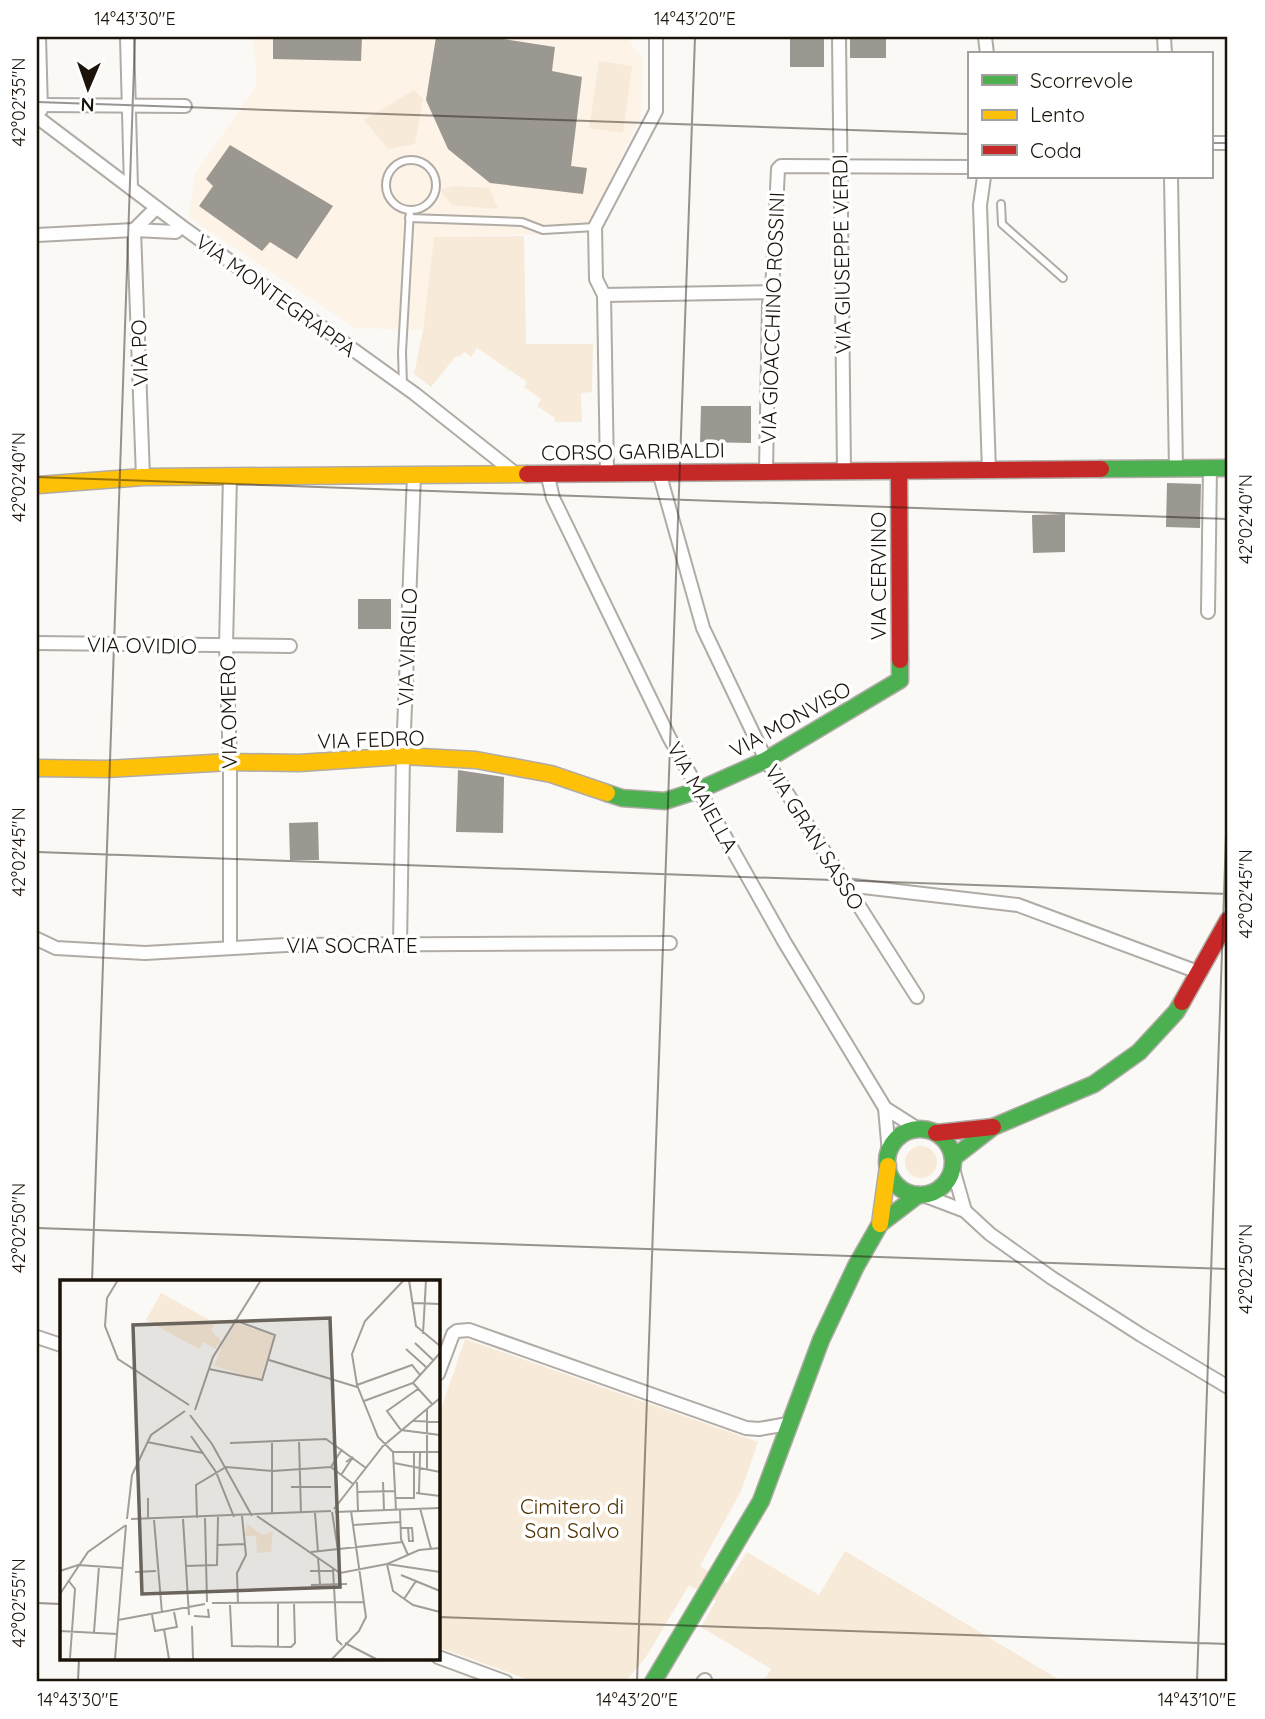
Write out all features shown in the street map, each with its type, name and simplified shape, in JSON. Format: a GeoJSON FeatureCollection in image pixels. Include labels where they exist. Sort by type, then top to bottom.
{"type":"FeatureCollection","features":[{"type":"Feature","properties":{"kind":"street"},"geometry":{"type":"LineString","coordinates":[[39,37],[40,114],[128,106],[185,106]]}},
{"type":"Feature","properties":{"kind":"street"},"geometry":{"type":"LineString","coordinates":[[127,37],[131,188]]}},
{"type":"Feature","properties":{"kind":"street"},"geometry":{"type":"LineString","coordinates":[[607,472],[604,295],[596,279],[595,227],[656,111],[656,37]]}},
{"type":"Feature","properties":{"kind":"street","name":"VIA GIUSEPPE VERDI"},"geometry":{"type":"LineString","coordinates":[[839,37],[844,470]]}},
{"type":"Feature","properties":{"kind":"street","name":"VIA MONTEGRAPPA"},"geometry":{"type":"LineString","coordinates":[[40,114],[156,208],[403,386],[516,474]]}},
{"type":"Feature","properties":{"kind":"street","name":"VIA GIOACCHINO ROSSINI"},"geometry":{"type":"LineString","coordinates":[[766,471],[769,303],[772,292],[777,172],[781,166],[840,167]]}},
{"type":"Feature","properties":{"kind":"street"},"geometry":{"type":"LineString","coordinates":[[840,167],[968,167]]}},
{"type":"Feature","properties":{"kind":"street"},"geometry":{"type":"LineString","coordinates":[[984,178],[981,205],[989,471]]}},
{"type":"Feature","properties":{"kind":"street"},"geometry":{"type":"LineString","coordinates":[[1171,178],[1176,468]]}},
{"type":"Feature","properties":{"kind":"street"},"geometry":{"type":"LineString","coordinates":[[134,230],[156,208]]}},
{"type":"Feature","properties":{"kind":"street"},"geometry":{"type":"LineString","coordinates":[[37,235],[134,230],[176,232],[181,226]]}},
{"type":"Feature","properties":{"kind":"street","name":"VIA PO"},"geometry":{"type":"LineString","coordinates":[[134,230],[143,477]]}},
{"type":"Feature","properties":{"kind":"street"},"geometry":{"type":"LineString","coordinates":[[604,295],[772,292]]}},
{"type":"Feature","properties":{"kind":"street"},"geometry":{"type":"LineString","coordinates":[[1208,612],[1210,468]]}},
{"type":"Feature","properties":{"kind":"street","name":"CORSO GARIBALDI"},"geometry":{"type":"LineString","coordinates":[[38,487],[143,477],[1228,468]]}},
{"type":"Feature","properties":{"kind":"street","name":"VIA CERVINO"},"geometry":{"type":"LineString","coordinates":[[899,471],[900,680]]}},
{"type":"Feature","properties":{"kind":"street","name":"VIA GRAN SASSO"},"geometry":{"type":"LineString","coordinates":[[659,472],[703,628],[766,760],[917,998]]}},
{"type":"Feature","properties":{"kind":"street","name":"VIA MAIELLA"},"geometry":{"type":"LineString","coordinates":[[547,473],[553,498],[669,737],[785,943],[886,1108],[918,1129]]}},
{"type":"Feature","properties":{"kind":"street","name":"VIA VIRGILO"},"geometry":{"type":"LineString","coordinates":[[400,944],[403,756],[414,475]]}},
{"type":"Feature","properties":{"kind":"street","name":"VIA OMERO"},"geometry":{"type":"LineString","coordinates":[[230,477],[226,646],[230,762],[230,948]]}},
{"type":"Feature","properties":{"kind":"street","name":"VIA OVIDIO"},"geometry":{"type":"LineString","coordinates":[[37,643],[290,646]]}},
{"type":"Feature","properties":{"kind":"street","name":"VIA MONVISO"},"geometry":{"type":"LineString","coordinates":[[699,790],[766,760],[900,680]]}},
{"type":"Feature","properties":{"kind":"street","name":"VIA FEDRO"},"geometry":{"type":"LineString","coordinates":[[37,768],[106,769],[230,762],[299,763],[403,756],[476,761],[551,774],[622,798],[665,801],[699,790]]}},
{"type":"Feature","properties":{"kind":"street"},"geometry":{"type":"LineString","coordinates":[[846,885],[1018,905],[1198,972]]}},
{"type":"Feature","properties":{"kind":"street"},"geometry":{"type":"LineString","coordinates":[[653,1682],[761,1501],[821,1340],[856,1266],[880,1224],[892,1146],[903,1134],[918,1129],[936,1133],[993,1127],[1094,1084],[1139,1052],[1176,1012],[1228,920]]}},
{"type":"Feature","properties":{"kind":"street","name":"VIA SOCRATE"},"geometry":{"type":"LineString","coordinates":[[37,939],[56,948],[145,953],[286,945],[670,943]]}},
{"type":"Feature","properties":{"kind":"street","name":"VIA MAIELLA"},"geometry":{"type":"LineString","coordinates":[[886,1108],[888,1160]]}},
{"type":"Feature","properties":{"kind":"street"},"geometry":{"type":"LineString","coordinates":[[880,1224],[920,1195],[942,1187],[953,1163],[993,1127]]}},
{"type":"Feature","properties":{"kind":"street"},"geometry":{"type":"LineString","coordinates":[[936,1133],[944,1139],[953,1163],[965,1211]]}},
{"type":"Feature","properties":{"kind":"street"},"geometry":{"type":"LineString","coordinates":[[888,1160],[896,1184],[904,1190],[965,1211],[990,1234],[1052,1278],[1228,1387]]}},
{"type":"Feature","properties":{"kind":"street"},"geometry":{"type":"LineString","coordinates":[[439,1371],[453,1334],[469,1329],[746,1428],[759,1429],[788,1424]]}},
{"type":"Feature","properties":{"kind":"street"},"geometry":{"type":"LineString","coordinates":[[37,1336],[60,1345]]}},
{"type":"Feature","properties":{"kind":"street"},"geometry":{"type":"LineString","coordinates":[[439,1657],[506,1682]]}},
{"type":"Feature","properties":{"kind":"lane"},"geometry":{"type":"LineString","coordinates":[[409,214],[431,201],[436,186],[435,178],[426,165],[411,160],[396,166],[390,173],[387,189],[394,203],[409,214],[522,222],[543,230],[595,227]]}},
{"type":"Feature","properties":{"kind":"lane"},"geometry":{"type":"LineString","coordinates":[[1001,204],[1002,224],[1063,278]]}},
{"type":"Feature","properties":{"kind":"lane"},"geometry":{"type":"LineString","coordinates":[[403,386],[402,352],[409,214]]}},
{"type":"Feature","properties":{"kind":"shaded area"},"geometry":{"type":"Polygon","coordinates":[[[253,37],[627,37],[643,60],[641,116],[588,227],[589,233],[434,237],[423,330],[355,328],[189,217],[195,174],[257,85],[253,37]]]}},
{"type":"Feature","properties":{"kind":"green space"},"geometry":{"type":"Polygon","coordinates":[[[599,61],[632,66],[623,133],[589,128],[599,61]]]}},
{"type":"Feature","properties":{"kind":"green space"},"geometry":{"type":"Polygon","coordinates":[[[414,90],[423,99],[415,144],[388,149],[364,120],[414,90]]]}},
{"type":"Feature","properties":{"kind":"green space"},"geometry":{"type":"Polygon","coordinates":[[[453,186],[489,188],[498,209],[452,205],[440,190],[453,186]]]}},
{"type":"Feature","properties":{"kind":"green space"},"geometry":{"type":"Polygon","coordinates":[[[524,236],[526,344],[593,344],[592,392],[581,393],[582,422],[554,422],[555,418],[537,406],[541,399],[524,387],[527,382],[477,348],[471,357],[464,352],[459,357],[456,356],[431,387],[414,374],[423,330],[434,237],[524,236]]]}},
{"type":"Feature","properties":{"kind":"green space"},"geometry":{"type":"Polygon","coordinates":[[[921,1146],[932,1151],[937,1162],[932,1173],[921,1178],[910,1173],[905,1162],[910,1151],[921,1146]]]}},
{"type":"Feature","properties":{"kind":"green space","name":"Cimitero di San Salvo"},"geometry":{"type":"Polygon","coordinates":[[[465,1339],[758,1442],[741,1491],[700,1566],[727,1583],[747,1552],[819,1595],[845,1551],[1063,1682],[763,1682],[771,1669],[701,1627],[716,1601],[689,1585],[646,1657],[625,1682],[535,1682],[439,1647],[439,1415],[465,1339]]]}},
{"type":"Feature","properties":{"kind":"building"},"geometry":{"type":"Polygon","coordinates":[[[273,37],[362,37],[361,61],[273,59],[273,37]]]}},
{"type":"Feature","properties":{"kind":"building"},"geometry":{"type":"Polygon","coordinates":[[[436,37],[491,37],[555,47],[552,71],[582,77],[571,166],[587,168],[583,194],[490,183],[448,149],[426,100],[436,37]]]}},
{"type":"Feature","properties":{"kind":"building"},"geometry":{"type":"Polygon","coordinates":[[[790,37],[824,37],[824,67],[790,67],[790,37]]]}},
{"type":"Feature","properties":{"kind":"building"},"geometry":{"type":"Polygon","coordinates":[[[850,37],[886,37],[886,58],[850,58],[850,37]]]}},
{"type":"Feature","properties":{"kind":"building"},"geometry":{"type":"Polygon","coordinates":[[[230,145],[333,206],[297,259],[270,242],[262,251],[199,206],[213,186],[206,179],[230,145]]]}},
{"type":"Feature","properties":{"kind":"building"},"geometry":{"type":"Polygon","coordinates":[[[701,406],[751,406],[751,443],[700,442],[701,406]]]}},
{"type":"Feature","properties":{"kind":"building"},"geometry":{"type":"Polygon","coordinates":[[[1167,483],[1201,484],[1200,528],[1166,527],[1167,483]]]}},
{"type":"Feature","properties":{"kind":"building"},"geometry":{"type":"Polygon","coordinates":[[[1065,514],[1065,552],[1033,553],[1032,515],[1065,514]]]}},
{"type":"Feature","properties":{"kind":"building"},"geometry":{"type":"Polygon","coordinates":[[[358,599],[391,599],[391,629],[358,629],[358,599]]]}},
{"type":"Feature","properties":{"kind":"building"},"geometry":{"type":"Polygon","coordinates":[[[458,770],[504,777],[503,833],[456,832],[458,770]]]}},
{"type":"Feature","properties":{"kind":"building"},"geometry":{"type":"Polygon","coordinates":[[[318,822],[319,860],[290,860],[289,823],[318,822]]]}},
{"type":"Feature","properties":{"kind":"traffic: fast"},"geometry":{"type":"LineString","coordinates":[[1101,469],[1228,468]]}},
{"type":"Feature","properties":{"kind":"traffic: fast"},"geometry":{"type":"LineString","coordinates":[[607,793],[622,798],[665,801],[699,790],[766,760],[900,680],[900,660]]}},
{"type":"Feature","properties":{"kind":"traffic: fast"},"geometry":{"type":"LineString","coordinates":[[953,1158],[993,1127],[1094,1084],[1139,1052],[1182,1002]]}},
{"type":"Feature","properties":{"kind":"traffic: fast"},"geometry":{"type":"LineString","coordinates":[[920,1129],[943,1139],[953,1162],[943,1185],[920,1195],[897,1185],[887,1162],[897,1139],[920,1129]]}},
{"type":"Feature","properties":{"kind":"traffic: fast"},"geometry":{"type":"LineString","coordinates":[[653,1682],[761,1501],[821,1340],[856,1266],[880,1224],[918,1195]]}},
{"type":"Feature","properties":{"kind":"traffic: slow"},"geometry":{"type":"LineString","coordinates":[[39,485],[143,477],[527,474]]}},
{"type":"Feature","properties":{"kind":"traffic: slow"},"geometry":{"type":"LineString","coordinates":[[37,768],[106,769],[230,762],[299,763],[403,756],[476,760],[551,774],[607,793]]}},
{"type":"Feature","properties":{"kind":"traffic: slow"},"geometry":{"type":"LineString","coordinates":[[880,1224],[888,1166]]}},
{"type":"Feature","properties":{"kind":"traffic: jam"},"geometry":{"type":"LineString","coordinates":[[527,474],[1101,469]]}},
{"type":"Feature","properties":{"kind":"traffic: jam"},"geometry":{"type":"LineString","coordinates":[[899,471],[900,660]]}},
{"type":"Feature","properties":{"kind":"traffic: jam"},"geometry":{"type":"LineString","coordinates":[[1182,1002],[1228,920]]}},
{"type":"Feature","properties":{"kind":"traffic: jam"},"geometry":{"type":"LineString","coordinates":[[936,1133],[993,1127]]}}]}
